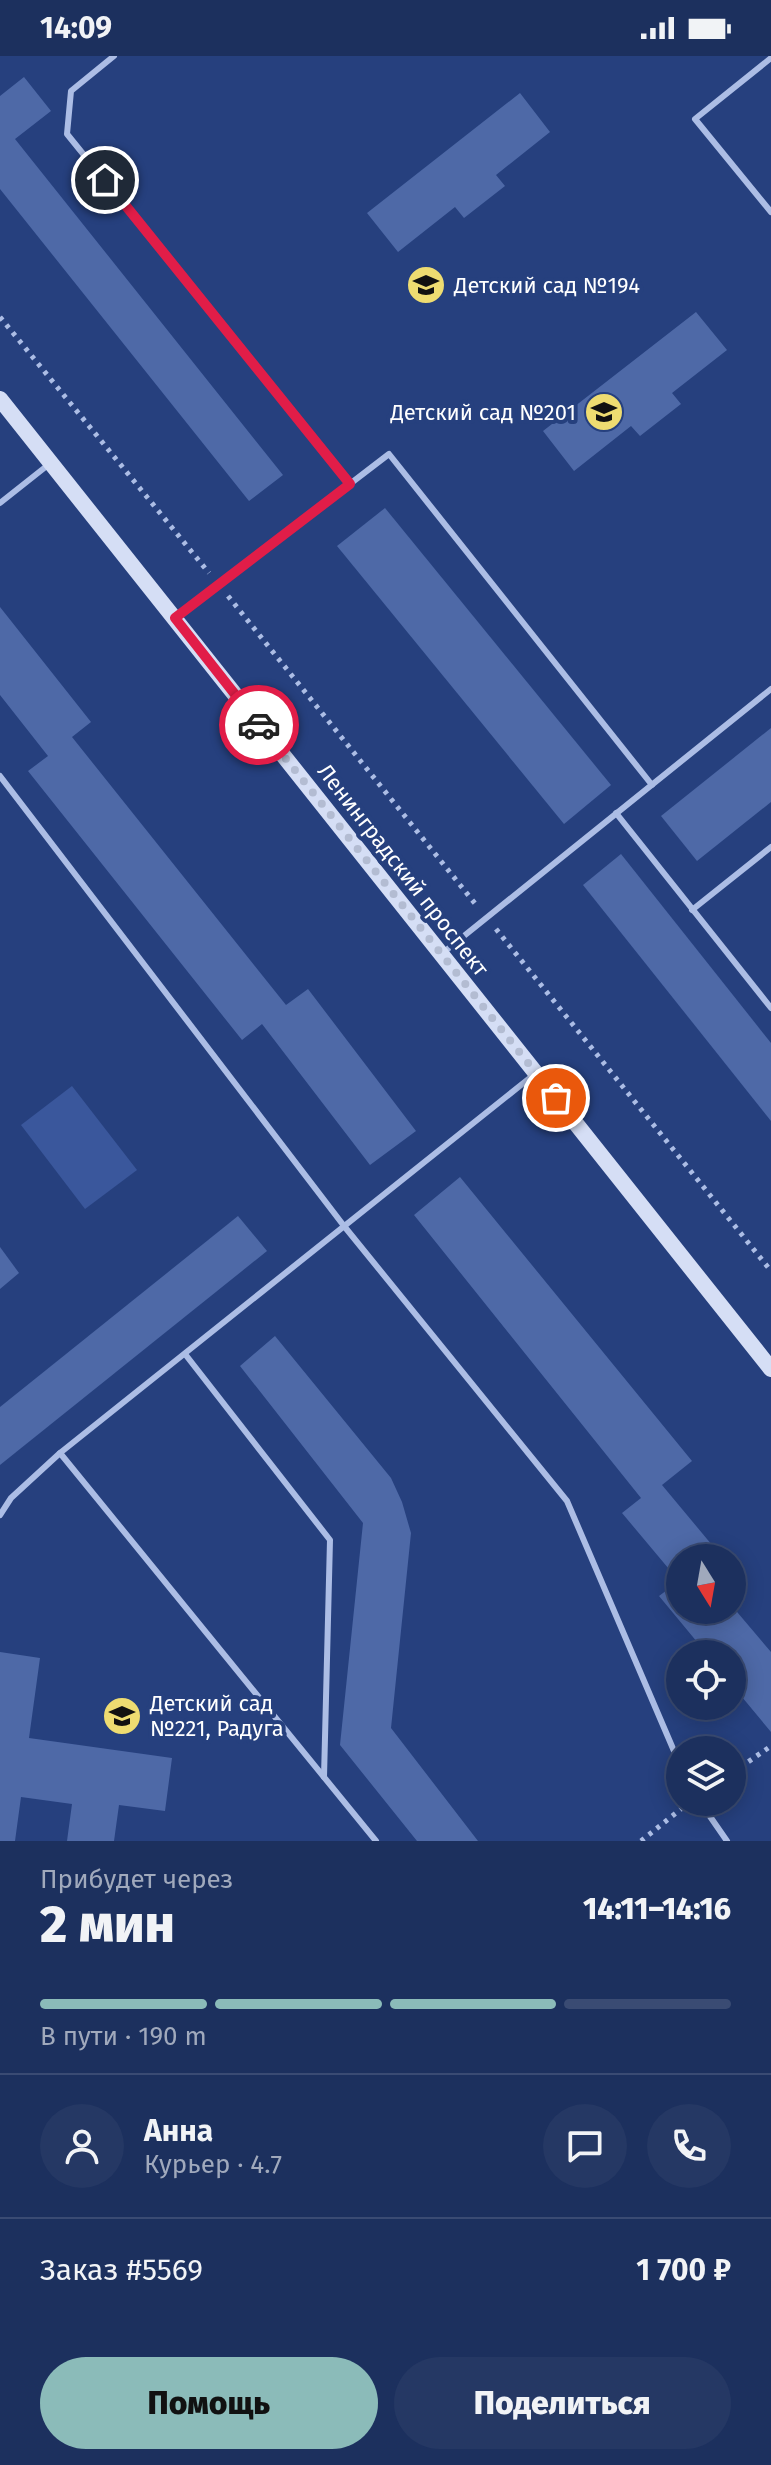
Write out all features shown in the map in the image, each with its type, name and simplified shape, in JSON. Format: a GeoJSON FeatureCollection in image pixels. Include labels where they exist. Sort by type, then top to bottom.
{"type":"FeatureCollection","features":[{"type":"Feature","properties":{"kind":"main road","name":"Ленинградский проспект"},"geometry":{"type":"LineString","coordinates":[[0,399],[771,1369]]}},
{"type":"Feature","properties":{"kind":"lane"},"geometry":{"type":"LineString","coordinates":[[114,56],[71,91],[67,134],[350,484]]}},
{"type":"Feature","properties":{"kind":"lane"},"geometry":{"type":"LineString","coordinates":[[771,58],[695,119],[771,212]]}},
{"type":"Feature","properties":{"kind":"lane"},"geometry":{"type":"LineString","coordinates":[[175,618],[389,454],[652,785]]}},
{"type":"Feature","properties":{"kind":"lane"},"geometry":{"type":"LineString","coordinates":[[0,503],[51,463]]}},
{"type":"Feature","properties":{"kind":"lane"},"geometry":{"type":"LineString","coordinates":[[442,954],[771,689]]}},
{"type":"Feature","properties":{"kind":"lane"},"geometry":{"type":"LineString","coordinates":[[0,776],[344,1226],[567,1501],[668,1736]]}},
{"type":"Feature","properties":{"kind":"lane"},"geometry":{"type":"LineString","coordinates":[[616,813],[771,1008]]}},
{"type":"Feature","properties":{"kind":"lane"},"geometry":{"type":"LineString","coordinates":[[692,910],[771,847]]}},
{"type":"Feature","properties":{"kind":"lane"},"geometry":{"type":"LineString","coordinates":[[0,1515],[11,1498],[60,1453],[467,1124],[536,1073]]}},
{"type":"Feature","properties":{"kind":"lane"},"geometry":{"type":"LineString","coordinates":[[185,1354],[330,1540],[324,1777]]}},
{"type":"Feature","properties":{"kind":"lane"},"geometry":{"type":"LineString","coordinates":[[60,1453],[376,1841]]}},
{"type":"Feature","properties":{"kind":"lane"},"geometry":{"type":"LineString","coordinates":[[710,1816],[727,1841]]}},
{"type":"Feature","properties":{"kind":"path"},"geometry":{"type":"LineString","coordinates":[[0,317],[771,1271]]}},
{"type":"Feature","properties":{"kind":"path"},"geometry":{"type":"LineString","coordinates":[[746,1763],[771,1746]]}},
{"type":"Feature","properties":{"kind":"path"},"geometry":{"type":"LineString","coordinates":[[641,1841],[672,1816]]}},
{"type":"Feature","properties":{"kind":"shaded area"},"geometry":{"type":"Polygon","coordinates":[[[72,1086],[137,1170],[85,1209],[21,1125],[72,1086]]]}},
{"type":"Feature","properties":{"kind":"building"},"geometry":{"type":"Polygon","coordinates":[[[24,77],[51,111],[15,139],[283,475],[249,501],[0,189],[0,96],[24,77]]]}},
{"type":"Feature","properties":{"kind":"building"},"geometry":{"type":"Polygon","coordinates":[[[520,93],[550,132],[496,175],[505,186],[464,218],[455,207],[398,252],[367,213],[520,93]]]}},
{"type":"Feature","properties":{"kind":"building"},"geometry":{"type":"Polygon","coordinates":[[[696,312],[727,350],[672,393],[681,404],[640,436],[631,426],[574,471],[543,431],[696,312]]]}},
{"type":"Feature","properties":{"kind":"building"},"geometry":{"type":"Polygon","coordinates":[[[385,508],[611,785],[564,824],[337,546],[385,508]]]}},
{"type":"Feature","properties":{"kind":"building"},"geometry":{"type":"Polygon","coordinates":[[[0,607],[91,722],[72,737],[286,1005],[308,989],[416,1131],[370,1165],[262,1024],[242,1040],[28,771],[48,756],[0,695],[0,607]]]}},
{"type":"Feature","properties":{"kind":"building"},"geometry":{"type":"Polygon","coordinates":[[[771,728],[771,802],[697,861],[661,816],[771,728]]]}},
{"type":"Feature","properties":{"kind":"building"},"geometry":{"type":"Polygon","coordinates":[[[621,854],[771,1043],[771,1121],[583,885],[621,854]]]}},
{"type":"Feature","properties":{"kind":"building"},"geometry":{"type":"Polygon","coordinates":[[[460,1177],[692,1461],[662,1485],[711,1544],[666,1544],[666,1565],[622,1513],[641,1498],[414,1215],[460,1177]]]}},
{"type":"Feature","properties":{"kind":"building"},"geometry":{"type":"Polygon","coordinates":[[[238,1216],[267,1251],[0,1465],[0,1407],[238,1216]]]}},
{"type":"Feature","properties":{"kind":"building"},"geometry":{"type":"Polygon","coordinates":[[[0,1247],[19,1273],[0,1289],[0,1247]]]}},
{"type":"Feature","properties":{"kind":"building"},"geometry":{"type":"Polygon","coordinates":[[[275,1336],[391,1478],[402,1502],[411,1533],[391,1728],[478,1841],[417,1841],[340,1745],[363,1523],[240,1366],[275,1336]]]}},
{"type":"Feature","properties":{"kind":"building"},"geometry":{"type":"Polygon","coordinates":[[[666,1591],[666,1604],[659,1596],[666,1591]]]}},
{"type":"Feature","properties":{"kind":"building"},"geometry":{"type":"Polygon","coordinates":[[[746,1623],[771,1652],[771,1732],[746,1702],[746,1640],[695,1640],[682,1624],[746,1623]]]}},
{"type":"Feature","properties":{"kind":"building"},"geometry":{"type":"Polygon","coordinates":[[[0,1652],[40,1658],[29,1738],[172,1758],[165,1811],[119,1805],[114,1841],[67,1841],[72,1804],[21,1797],[15,1841],[0,1841],[0,1652]]]}},
{"type":"Feature","properties":{"kind":"way so far"},"geometry":{"type":"LineString","coordinates":[[259,725],[556,1098]]}},
{"type":"Feature","properties":{"kind":"place","name":"Детский сад №194"},"geometry":{"type":"Point","coordinates":[426,285]}},
{"type":"Feature","properties":{"kind":"place","name":"Детский сад №201"},"geometry":{"type":"Point","coordinates":[604,412]}},
{"type":"Feature","properties":{"kind":"place","name":"Детский сад №221, Радуга"},"geometry":{"type":"Point","coordinates":[122,1716]}},
{"type":"Feature","properties":{"kind":"route"},"geometry":{"type":"LineString","coordinates":[[105,180],[350,484],[175,618],[259,725]]}}]}
